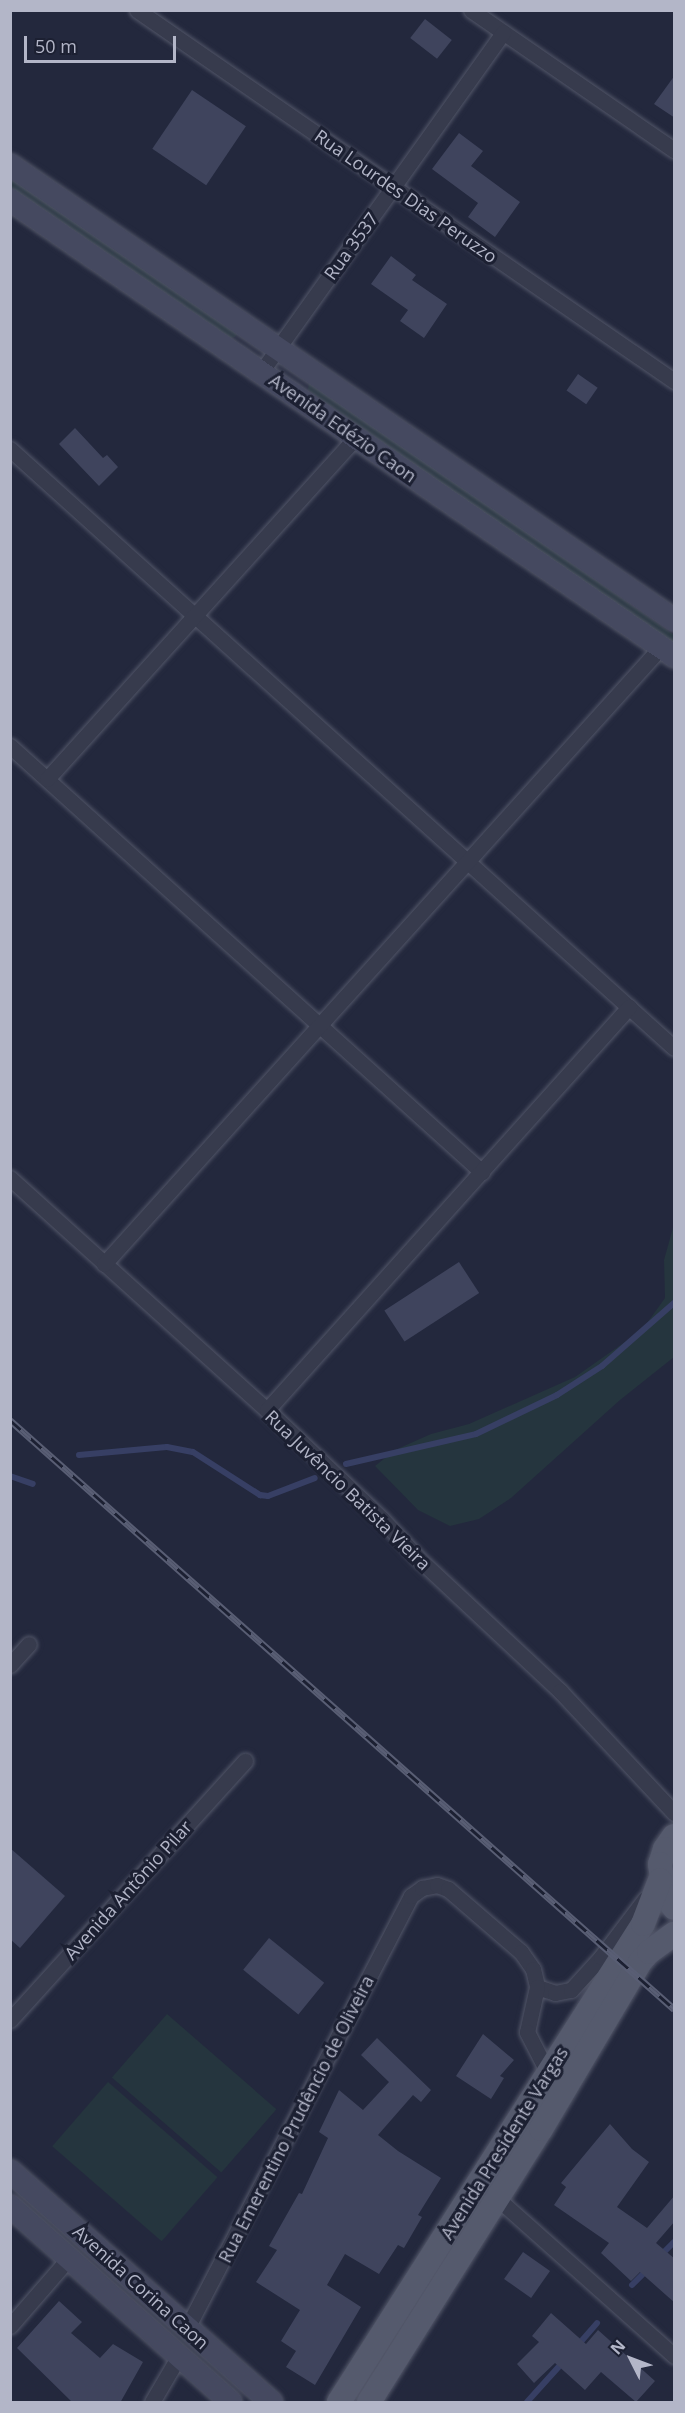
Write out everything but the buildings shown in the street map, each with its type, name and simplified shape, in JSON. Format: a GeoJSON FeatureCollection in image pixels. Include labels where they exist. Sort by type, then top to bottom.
{"type":"FeatureCollection","features":[{"type":"Feature","properties":{"kind":"main road","name":"Avenida Edézio Caon"},"geometry":{"type":"LineString","coordinates":[[10,165],[675,620]]}},
{"type":"Feature","properties":{"kind":"main road","name":"Avenida Edézio Caon"},"geometry":{"type":"LineString","coordinates":[[12,204],[357,437],[668,652]]}},
{"type":"Feature","properties":{"kind":"main road","name":"Avenida Presidente Vargas"},"geometry":{"type":"LineString","coordinates":[[339,2403],[643,1924],[660,1880],[660,1864],[665,1849],[675,1836]]}},
{"type":"Feature","properties":{"kind":"main road"},"geometry":{"type":"LineString","coordinates":[[660,1880],[664,1894],[675,1908]]}},
{"type":"Feature","properties":{"kind":"main road","name":"Avenida Presidente Vargas"},"geometry":{"type":"LineString","coordinates":[[369,2403],[498,2199],[640,1962],[655,1947],[675,1934]]}},
{"type":"Feature","properties":{"kind":"main road","name":"Avenida Corina Caon"},"geometry":{"type":"LineString","coordinates":[[10,2171],[271,2403]]}},
{"type":"Feature","properties":{"kind":"main road","name":"Avenida Corina Caon"},"geometry":{"type":"LineString","coordinates":[[10,2206],[231,2403]]}},
{"type":"Feature","properties":{"kind":"street","name":"Rua Lourdes Dias Peruzzo"},"geometry":{"type":"LineString","coordinates":[[137,10],[675,381]]}},
{"type":"Feature","properties":{"kind":"street"},"geometry":{"type":"LineString","coordinates":[[471,10],[675,150]]}},
{"type":"Feature","properties":{"kind":"street","name":"Rua 3537"},"geometry":{"type":"LineString","coordinates":[[261,372],[503,33]]}},
{"type":"Feature","properties":{"kind":"street"},"geometry":{"type":"LineString","coordinates":[[46,779],[357,437]]}},
{"type":"Feature","properties":{"kind":"street"},"geometry":{"type":"LineString","coordinates":[[10,450],[675,1048]]}},
{"type":"Feature","properties":{"kind":"street"},"geometry":{"type":"LineString","coordinates":[[104,1264],[467,862],[668,652]]}},
{"type":"Feature","properties":{"kind":"street"},"geometry":{"type":"LineString","coordinates":[[10,746],[482,1172]]}},
{"type":"Feature","properties":{"kind":"street"},"geometry":{"type":"LineString","coordinates":[[267,1410],[629,1008]]}},
{"type":"Feature","properties":{"kind":"street","name":"Rua Juvêncio Batista Vieira"},"geometry":{"type":"LineString","coordinates":[[10,1178],[267,1410],[382,1519],[420,1560],[560,1691],[675,1813]]}},
{"type":"Feature","properties":{"kind":"street"},"geometry":{"type":"LineString","coordinates":[[10,1665],[29,1644]]}},
{"type":"Feature","properties":{"kind":"street","name":"Avenida Antônio Pilar"},"geometry":{"type":"LineString","coordinates":[[10,2020],[245,1761]]}},
{"type":"Feature","properties":{"kind":"street"},"geometry":{"type":"LineString","coordinates":[[548,2073],[527,2032],[537,1987],[555,1993],[571,1989],[601,1957],[660,1880]]}},
{"type":"Feature","properties":{"kind":"street","name":"Rua Emerentino Prudêncio de Oliveira"},"geometry":{"type":"LineString","coordinates":[[188,2328],[411,1896],[422,1888],[437,1885],[448,1889],[521,1952],[533,1969],[537,1987]]}},
{"type":"Feature","properties":{"kind":"street"},"geometry":{"type":"LineString","coordinates":[[498,2199],[675,2356]]}},
{"type":"Feature","properties":{"kind":"street"},"geometry":{"type":"LineString","coordinates":[[10,2326],[69,2258]]}},
{"type":"Feature","properties":{"kind":"street"},"geometry":{"type":"LineString","coordinates":[[152,2403],[179,2356]]}},
{"type":"Feature","properties":{"kind":"shaded area"},"geometry":{"type":"Polygon","coordinates":[[[10,176],[237,334],[235,337],[231,338],[11,187],[10,176]]]}},
{"type":"Feature","properties":{"kind":"shaded area"},"geometry":{"type":"Polygon","coordinates":[[[313,382],[674,635],[674,646],[308,390],[309,383],[313,382]]]}},
{"type":"Feature","properties":{"kind":"shaded area"},"geometry":{"type":"Polygon","coordinates":[[[674,1224],[674,1357],[620,1400],[511,1498],[479,1519],[450,1526],[418,1510],[375,1466],[395,1450],[431,1434],[469,1424],[575,1377],[642,1330],[665,1298],[664,1260],[674,1224]]]}},
{"type":"Feature","properties":{"kind":"shaded area"},"geometry":{"type":"Polygon","coordinates":[[[167,2014],[276,2109],[221,2173],[112,2077],[167,2014]]]}},
{"type":"Feature","properties":{"kind":"shaded area"},"geometry":{"type":"Polygon","coordinates":[[[108,2082],[217,2177],[162,2241],[52,2146],[108,2082]]]}},
{"type":"Feature","properties":{"kind":"waterway"},"geometry":{"type":"LineString","coordinates":[[346,1464],[476,1434],[557,1395],[602,1366],[674,1303]]}},
{"type":"Feature","properties":{"kind":"waterway"},"geometry":{"type":"LineString","coordinates":[[79,1455],[167,1447],[193,1452],[260,1495],[268,1496],[315,1478]]}},
{"type":"Feature","properties":{"kind":"waterway"},"geometry":{"type":"LineString","coordinates":[[10,1476],[33,1484]]}},
{"type":"Feature","properties":{"kind":"waterway"},"geometry":{"type":"LineString","coordinates":[[660,2256],[674,2242]]}},
{"type":"Feature","properties":{"kind":"waterway"},"geometry":{"type":"LineString","coordinates":[[632,2285],[647,2270]]}},
{"type":"Feature","properties":{"kind":"waterway"},"geometry":{"type":"LineString","coordinates":[[578,2345],[597,2323]]}},
{"type":"Feature","properties":{"kind":"waterway"},"geometry":{"type":"LineString","coordinates":[[527,2402],[563,2362]]}},
{"type":"Feature","properties":{"kind":"railway"},"geometry":{"type":"LineString","coordinates":[[10,1420],[674,2009]]}}]}
